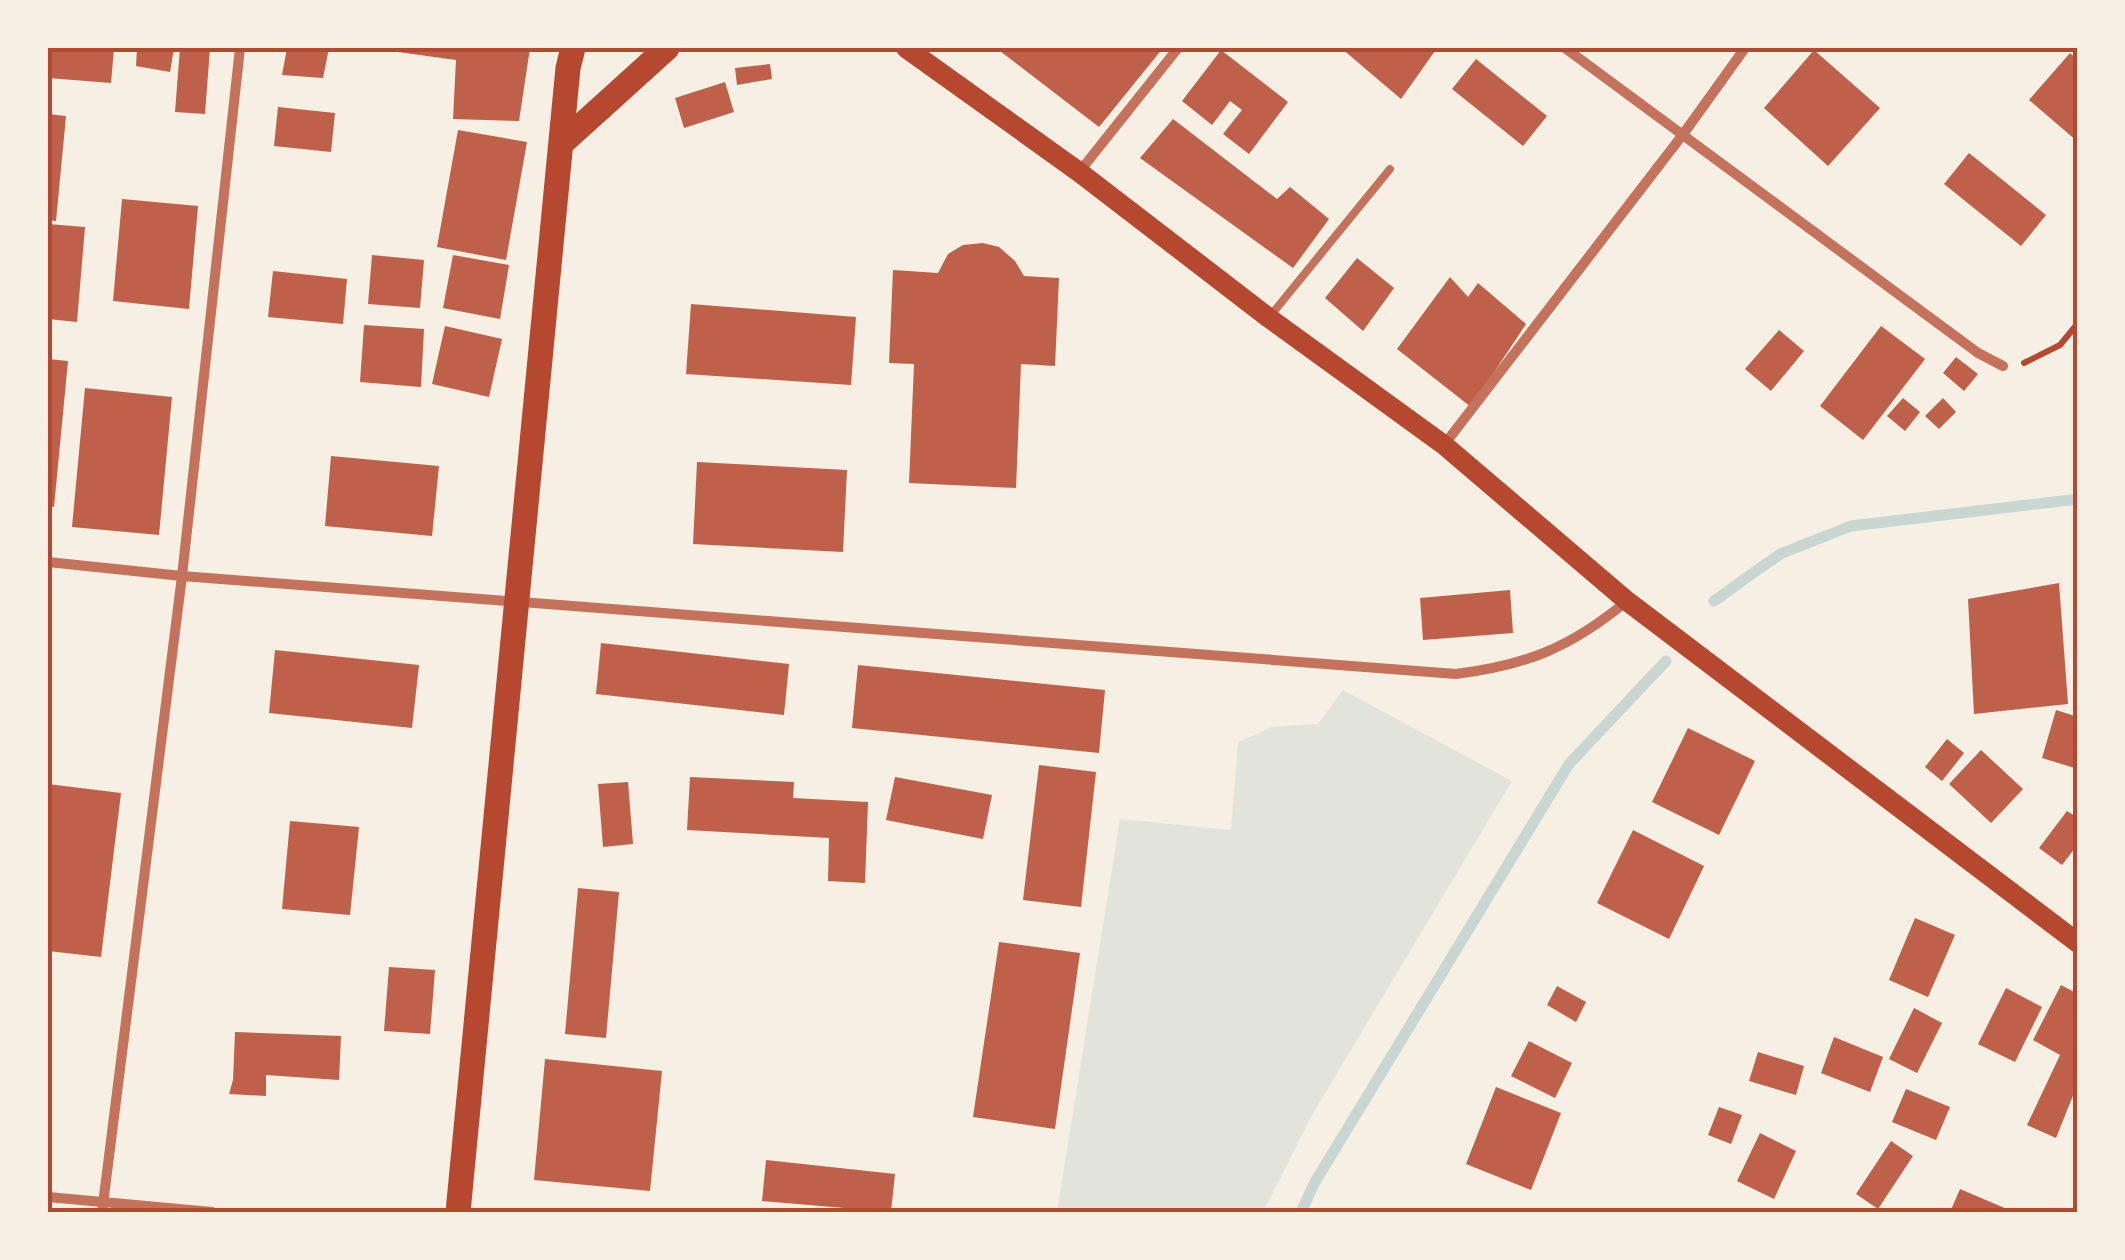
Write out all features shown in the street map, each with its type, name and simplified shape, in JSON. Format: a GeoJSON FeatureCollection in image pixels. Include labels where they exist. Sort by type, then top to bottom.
{"type":"FeatureCollection","features":[{"type":"Feature","properties":{"kind":"main road"},"geometry":{"type":"LineString","coordinates":[[458,1212],[573,48]]}},
{"type":"Feature","properties":{"kind":"main road"},"geometry":{"type":"LineString","coordinates":[[562,143],[668,48]]}},
{"type":"Feature","properties":{"kind":"main road"},"geometry":{"type":"LineString","coordinates":[[906,48],[1444,445],[1627,601],[2078,943]]}},
{"type":"Feature","properties":{"kind":"street"},"geometry":{"type":"LineString","coordinates":[[103,1207],[182,576],[240,48]]}},
{"type":"Feature","properties":{"kind":"street"},"geometry":{"type":"LineString","coordinates":[[1079,172],[1178,48]]}},
{"type":"Feature","properties":{"kind":"street"},"geometry":{"type":"LineString","coordinates":[[1565,48],[1978,353],[2002,366]]}},
{"type":"Feature","properties":{"kind":"street"},"geometry":{"type":"LineString","coordinates":[[1444,445],[1745,48]]}},
{"type":"Feature","properties":{"kind":"street"},"geometry":{"type":"LineString","coordinates":[[48,562],[182,576],[1456,674],[1505,668],[1541,656],[1593,629],[1627,601]]}},
{"type":"Feature","properties":{"kind":"street"},"geometry":{"type":"LineString","coordinates":[[48,1196],[103,1207],[212,1212]]}},
{"type":"Feature","properties":{"kind":"lane"},"geometry":{"type":"LineString","coordinates":[[1268,318],[1390,169]]}},
{"type":"Feature","properties":{"kind":"path"},"geometry":{"type":"LineString","coordinates":[[2002,366],[2037,358],[2060,345],[2078,323]]}},
{"type":"Feature","properties":{"kind":"shaded area"},"geometry":{"type":"Polygon","coordinates":[[[1343,690],[1512,781],[1312,1115],[1263,1212],[1057,1212],[1120,819],[1231,830],[1238,742],[1272,727],[1318,724],[1343,690]]]}},
{"type":"Feature","properties":{"kind":"building"},"geometry":{"type":"Polygon","coordinates":[[[48,48],[114,48],[111,83],[48,78],[48,48]]]}},
{"type":"Feature","properties":{"kind":"building"},"geometry":{"type":"Polygon","coordinates":[[[137,48],[174,48],[170,72],[136,66],[137,48]]]}},
{"type":"Feature","properties":{"kind":"building"},"geometry":{"type":"Polygon","coordinates":[[[180,48],[210,48],[205,114],[175,112],[180,48]]]}},
{"type":"Feature","properties":{"kind":"building"},"geometry":{"type":"Polygon","coordinates":[[[287,48],[329,48],[323,78],[282,75],[287,48]]]}},
{"type":"Feature","properties":{"kind":"building"},"geometry":{"type":"Polygon","coordinates":[[[369,48],[530,48],[519,121],[453,119],[456,60],[369,48]]]}},
{"type":"Feature","properties":{"kind":"building"},"geometry":{"type":"Polygon","coordinates":[[[996,48],[1163,48],[1099,127],[996,48]]]}},
{"type":"Feature","properties":{"kind":"building"},"geometry":{"type":"Polygon","coordinates":[[[1341,48],[1437,48],[1401,99],[1341,48]]]}},
{"type":"Feature","properties":{"kind":"building"},"geometry":{"type":"Polygon","coordinates":[[[1221,50],[1288,102],[1249,154],[1223,134],[1242,110],[1230,101],[1212,125],[1182,101],[1221,50]]]}},
{"type":"Feature","properties":{"kind":"building"},"geometry":{"type":"Polygon","coordinates":[[[1814,50],[1880,108],[1828,166],[1764,108],[1814,50]]]}},
{"type":"Feature","properties":{"kind":"building"},"geometry":{"type":"Polygon","coordinates":[[[2070,53],[2078,60],[2078,142],[2029,100],[2070,53]]]}},
{"type":"Feature","properties":{"kind":"building"},"geometry":{"type":"Polygon","coordinates":[[[1476,59],[1547,116],[1523,146],[1452,89],[1476,59]]]}},
{"type":"Feature","properties":{"kind":"building"},"geometry":{"type":"Polygon","coordinates":[[[770,64],[772,79],[737,85],[735,68],[770,64]]]}},
{"type":"Feature","properties":{"kind":"building"},"geometry":{"type":"Polygon","coordinates":[[[725,82],[734,112],[684,128],[675,98],[725,82]]]}},
{"type":"Feature","properties":{"kind":"building"},"geometry":{"type":"Polygon","coordinates":[[[278,107],[335,113],[331,152],[274,146],[278,107]]]}},
{"type":"Feature","properties":{"kind":"building"},"geometry":{"type":"Polygon","coordinates":[[[48,114],[66,116],[56,221],[48,220],[48,114]]]}},
{"type":"Feature","properties":{"kind":"building"},"geometry":{"type":"Polygon","coordinates":[[[1173,119],[1277,199],[1290,187],[1329,219],[1293,268],[1140,158],[1173,119]]]}},
{"type":"Feature","properties":{"kind":"building"},"geometry":{"type":"Polygon","coordinates":[[[458,130],[527,142],[506,260],[437,247],[458,130]]]}},
{"type":"Feature","properties":{"kind":"building"},"geometry":{"type":"Polygon","coordinates":[[[1969,153],[2046,215],[2021,246],[1944,184],[1969,153]]]}},
{"type":"Feature","properties":{"kind":"building"},"geometry":{"type":"Polygon","coordinates":[[[122,199],[198,206],[189,309],[113,301],[122,199]]]}},
{"type":"Feature","properties":{"kind":"building"},"geometry":{"type":"Polygon","coordinates":[[[48,224],[85,227],[77,322],[48,319],[48,224]]]}},
{"type":"Feature","properties":{"kind":"building"},"geometry":{"type":"Polygon","coordinates":[[[983,243],[999,247],[1024,276],[1059,278],[1055,366],[1021,364],[1016,488],[909,483],[914,364],[889,363],[893,270],[938,273],[948,254],[963,245],[983,243]]]}},
{"type":"Feature","properties":{"kind":"building"},"geometry":{"type":"Polygon","coordinates":[[[372,255],[424,260],[420,308],[368,304],[372,255]]]}},
{"type":"Feature","properties":{"kind":"building"},"geometry":{"type":"Polygon","coordinates":[[[453,255],[509,265],[500,319],[443,308],[453,255]]]}},
{"type":"Feature","properties":{"kind":"building"},"geometry":{"type":"Polygon","coordinates":[[[1357,258],[1394,288],[1363,331],[1325,298],[1357,258]]]}},
{"type":"Feature","properties":{"kind":"building"},"geometry":{"type":"Polygon","coordinates":[[[273,271],[347,279],[343,324],[268,317],[273,271]]]}},
{"type":"Feature","properties":{"kind":"building"},"geometry":{"type":"Polygon","coordinates":[[[1450,277],[1468,297],[1478,283],[1526,324],[1471,407],[1397,349],[1450,277]]]}},
{"type":"Feature","properties":{"kind":"building"},"geometry":{"type":"Polygon","coordinates":[[[691,304],[856,317],[851,385],[686,374],[691,304]]]}},
{"type":"Feature","properties":{"kind":"building"},"geometry":{"type":"Polygon","coordinates":[[[364,325],[424,329],[421,387],[360,382],[364,325]]]}},
{"type":"Feature","properties":{"kind":"building"},"geometry":{"type":"Polygon","coordinates":[[[445,326],[502,339],[489,397],[432,384],[445,326]]]}},
{"type":"Feature","properties":{"kind":"building"},"geometry":{"type":"Polygon","coordinates":[[[1881,326],[1925,359],[1863,440],[1820,406],[1881,326]]]}},
{"type":"Feature","properties":{"kind":"building"},"geometry":{"type":"Polygon","coordinates":[[[1779,330],[1804,351],[1771,391],[1745,369],[1779,330]]]}},
{"type":"Feature","properties":{"kind":"building"},"geometry":{"type":"Polygon","coordinates":[[[1956,357],[1978,374],[1964,391],[1943,373],[1956,357]]]}},
{"type":"Feature","properties":{"kind":"building"},"geometry":{"type":"Polygon","coordinates":[[[48,359],[68,361],[54,507],[48,506],[48,359]]]}},
{"type":"Feature","properties":{"kind":"building"},"geometry":{"type":"Polygon","coordinates":[[[85,388],[172,397],[159,535],[72,527],[85,388]]]}},
{"type":"Feature","properties":{"kind":"building"},"geometry":{"type":"Polygon","coordinates":[[[1903,398],[1920,412],[1905,431],[1887,416],[1903,398]]]}},
{"type":"Feature","properties":{"kind":"building"},"geometry":{"type":"Polygon","coordinates":[[[1943,398],[1956,412],[1939,429],[1925,416],[1943,398]]]}},
{"type":"Feature","properties":{"kind":"building"},"geometry":{"type":"Polygon","coordinates":[[[331,456],[439,466],[432,536],[325,526],[331,456]]]}},
{"type":"Feature","properties":{"kind":"building"},"geometry":{"type":"Polygon","coordinates":[[[697,462],[847,470],[843,552],[693,544],[697,462]]]}},
{"type":"Feature","properties":{"kind":"building"},"geometry":{"type":"Polygon","coordinates":[[[2059,583],[2068,704],[1974,714],[1968,599],[2059,583]]]}},
{"type":"Feature","properties":{"kind":"building"},"geometry":{"type":"Polygon","coordinates":[[[1510,590],[1513,633],[1423,640],[1420,598],[1510,590]]]}},
{"type":"Feature","properties":{"kind":"building"},"geometry":{"type":"Polygon","coordinates":[[[601,643],[789,664],[784,715],[596,694],[601,643]]]}},
{"type":"Feature","properties":{"kind":"building"},"geometry":{"type":"Polygon","coordinates":[[[275,650],[419,665],[412,728],[269,713],[275,650]]]}},
{"type":"Feature","properties":{"kind":"building"},"geometry":{"type":"Polygon","coordinates":[[[858,665],[1105,690],[1099,753],[852,728],[858,665]]]}},
{"type":"Feature","properties":{"kind":"building"},"geometry":{"type":"Polygon","coordinates":[[[2056,710],[2078,717],[2078,769],[2042,758],[2056,710]]]}},
{"type":"Feature","properties":{"kind":"building"},"geometry":{"type":"Polygon","coordinates":[[[1688,728],[1755,761],[1719,835],[1652,802],[1688,728]]]}},
{"type":"Feature","properties":{"kind":"building"},"geometry":{"type":"Polygon","coordinates":[[[1947,739],[1964,753],[1942,781],[1925,767],[1947,739]]]}},
{"type":"Feature","properties":{"kind":"building"},"geometry":{"type":"Polygon","coordinates":[[[1981,750],[2023,789],[1991,823],[1949,784],[1981,750]]]}},
{"type":"Feature","properties":{"kind":"building"},"geometry":{"type":"Polygon","coordinates":[[[1039,765],[1096,772],[1081,907],[1023,900],[1039,765]]]}},
{"type":"Feature","properties":{"kind":"building"},"geometry":{"type":"Polygon","coordinates":[[[690,777],[794,782],[793,798],[868,802],[865,883],[828,881],[829,838],[687,830],[690,777]]]}},
{"type":"Feature","properties":{"kind":"building"},"geometry":{"type":"Polygon","coordinates":[[[895,777],[992,795],[983,839],[886,820],[895,777]]]}},
{"type":"Feature","properties":{"kind":"building"},"geometry":{"type":"Polygon","coordinates":[[[628,782],[633,844],[603,847],[598,784],[628,782]]]}},
{"type":"Feature","properties":{"kind":"building"},"geometry":{"type":"Polygon","coordinates":[[[48,784],[121,793],[101,957],[48,951],[48,784]]]}},
{"type":"Feature","properties":{"kind":"building"},"geometry":{"type":"Polygon","coordinates":[[[2067,811],[2078,818],[2078,844],[2062,865],[2039,848],[2067,811]]]}},
{"type":"Feature","properties":{"kind":"building"},"geometry":{"type":"Polygon","coordinates":[[[290,821],[359,827],[350,915],[282,909],[290,821]]]}},
{"type":"Feature","properties":{"kind":"building"},"geometry":{"type":"Polygon","coordinates":[[[1633,830],[1704,866],[1669,939],[1597,903],[1633,830]]]}},
{"type":"Feature","properties":{"kind":"building"},"geometry":{"type":"Polygon","coordinates":[[[578,888],[619,892],[606,1038],[565,1034],[578,888]]]}},
{"type":"Feature","properties":{"kind":"building"},"geometry":{"type":"Polygon","coordinates":[[[1915,918],[1955,935],[1928,997],[1889,980],[1915,918]]]}},
{"type":"Feature","properties":{"kind":"building"},"geometry":{"type":"Polygon","coordinates":[[[999,942],[1080,953],[1055,1129],[973,1117],[999,942]]]}},
{"type":"Feature","properties":{"kind":"building"},"geometry":{"type":"Polygon","coordinates":[[[389,967],[435,970],[430,1034],[384,1031],[389,967]]]}},
{"type":"Feature","properties":{"kind":"building"},"geometry":{"type":"Polygon","coordinates":[[[2061,985],[2078,994],[2078,1083],[2056,1138],[2027,1125],[2060,1055],[2033,1040],[2061,985]]]}},
{"type":"Feature","properties":{"kind":"building"},"geometry":{"type":"Polygon","coordinates":[[[1557,986],[1586,1002],[1576,1022],[1547,1005],[1557,986]]]}},
{"type":"Feature","properties":{"kind":"building"},"geometry":{"type":"Polygon","coordinates":[[[2006,988],[2042,1007],[2015,1062],[1978,1044],[2006,988]]]}},
{"type":"Feature","properties":{"kind":"building"},"geometry":{"type":"Polygon","coordinates":[[[1914,1008],[1942,1023],[1917,1073],[1889,1059],[1914,1008]]]}},
{"type":"Feature","properties":{"kind":"building"},"geometry":{"type":"Polygon","coordinates":[[[235,1032],[341,1036],[339,1080],[266,1075],[266,1096],[229,1094],[235,1032]]]}},
{"type":"Feature","properties":{"kind":"building"},"geometry":{"type":"Polygon","coordinates":[[[1834,1037],[1883,1057],[1870,1092],[1821,1073],[1834,1037]]]}},
{"type":"Feature","properties":{"kind":"building"},"geometry":{"type":"Polygon","coordinates":[[[1529,1041],[1572,1063],[1555,1098],[1511,1076],[1529,1041]]]}},
{"type":"Feature","properties":{"kind":"building"},"geometry":{"type":"Polygon","coordinates":[[[1758,1052],[1804,1066],[1796,1095],[1749,1081],[1758,1052]]]}},
{"type":"Feature","properties":{"kind":"building"},"geometry":{"type":"Polygon","coordinates":[[[545,1059],[662,1071],[650,1191],[534,1180],[545,1059]]]}},
{"type":"Feature","properties":{"kind":"building"},"geometry":{"type":"Polygon","coordinates":[[[1496,1087],[1561,1113],[1531,1190],[1466,1164],[1496,1087]]]}},
{"type":"Feature","properties":{"kind":"building"},"geometry":{"type":"Polygon","coordinates":[[[1906,1089],[1950,1107],[1936,1140],[1892,1122],[1906,1089]]]}},
{"type":"Feature","properties":{"kind":"building"},"geometry":{"type":"Polygon","coordinates":[[[1719,1107],[1742,1115],[1731,1144],[1708,1135],[1719,1107]]]}},
{"type":"Feature","properties":{"kind":"building"},"geometry":{"type":"Polygon","coordinates":[[[1760,1133],[1796,1151],[1774,1199],[1737,1181],[1760,1133]]]}},
{"type":"Feature","properties":{"kind":"building"},"geometry":{"type":"Polygon","coordinates":[[[1891,1141],[1913,1156],[1878,1209],[1856,1194],[1891,1141]]]}},
{"type":"Feature","properties":{"kind":"building"},"geometry":{"type":"Polygon","coordinates":[[[766,1160],[895,1174],[891,1212],[762,1201],[766,1160]]]}},
{"type":"Feature","properties":{"kind":"building"},"geometry":{"type":"Polygon","coordinates":[[[1960,1189],[2014,1212],[1950,1212],[1960,1189]]]}},
{"type":"Feature","properties":{"kind":"waterway"},"geometry":{"type":"LineString","coordinates":[[1714,601],[1780,554],[1851,526],[2078,499]]}},
{"type":"Feature","properties":{"kind":"waterway"},"geometry":{"type":"LineString","coordinates":[[1301,1212],[1315,1182],[1569,764],[1666,661]]}}]}
